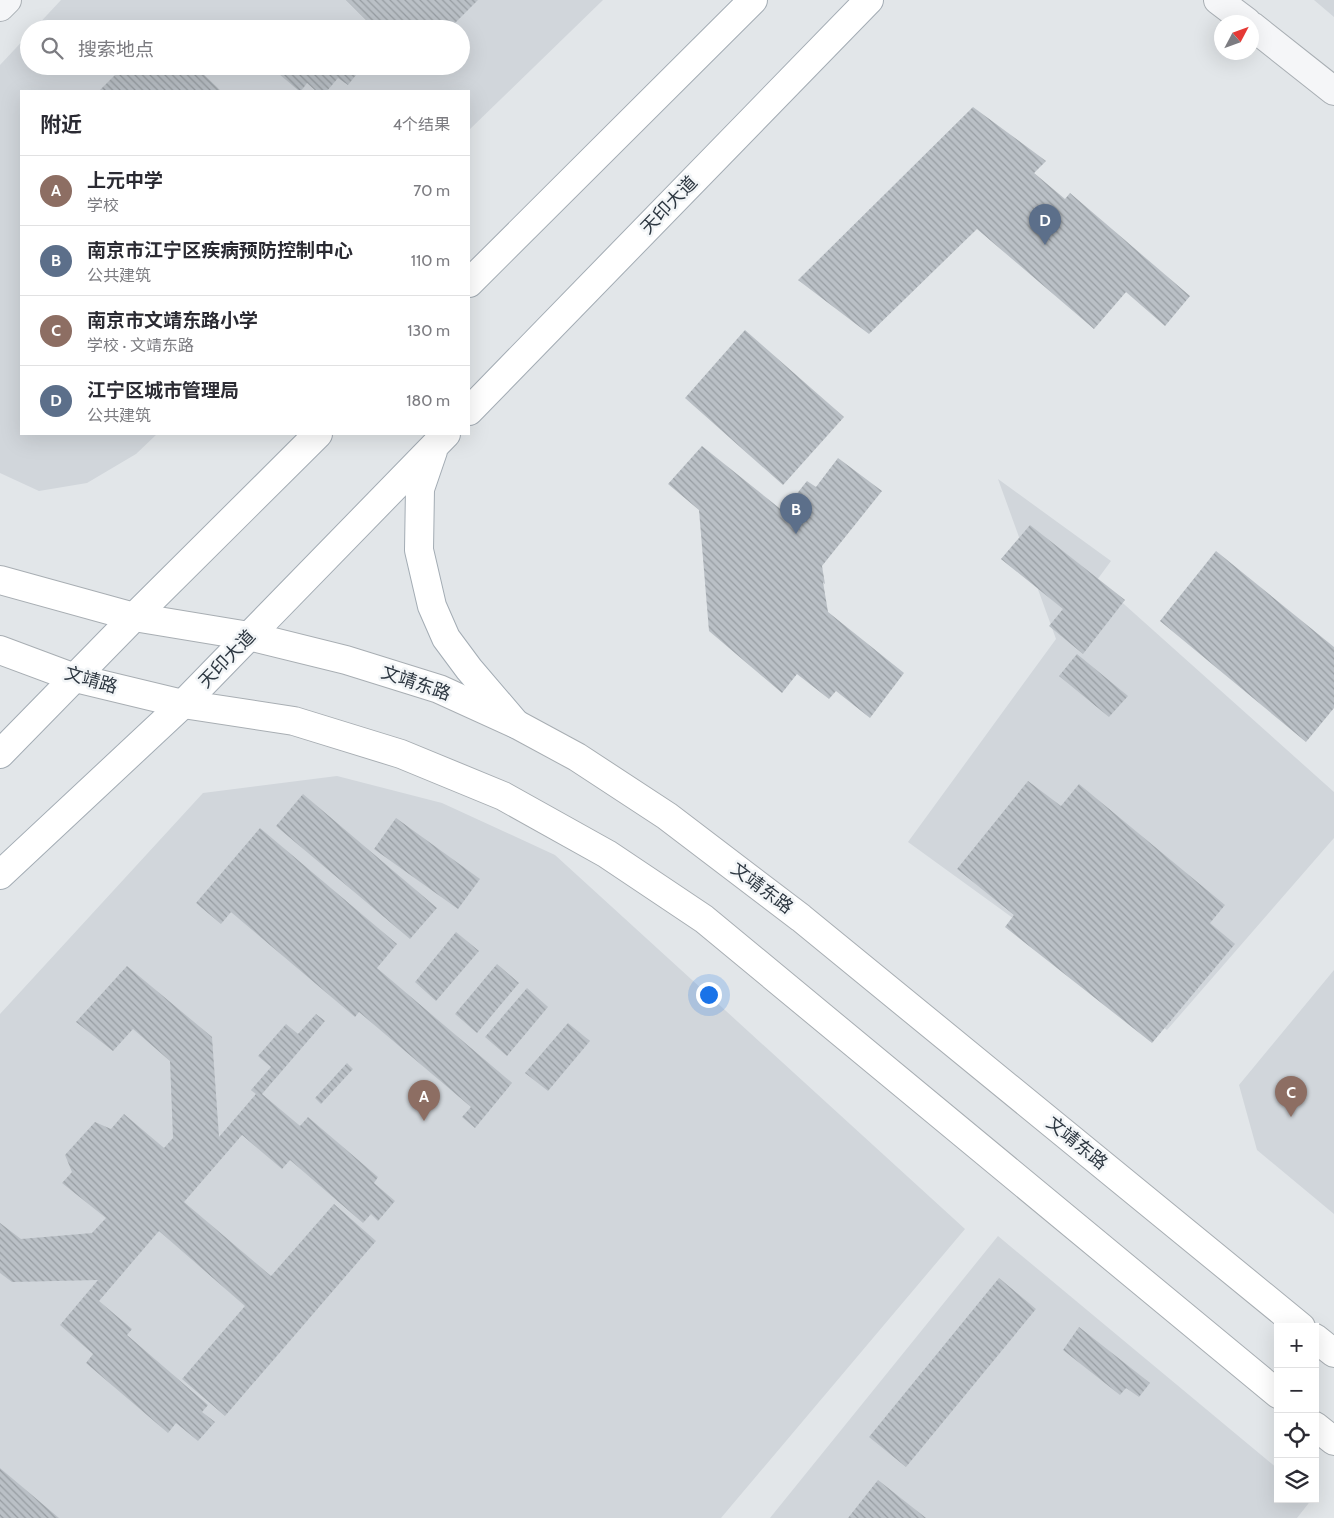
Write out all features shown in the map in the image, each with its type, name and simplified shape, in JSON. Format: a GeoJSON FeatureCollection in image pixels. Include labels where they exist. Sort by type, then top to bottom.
{"type":"FeatureCollection","features":[{"type":"Feature","properties":{"kind":"main road"},"geometry":{"type":"LineString","coordinates":[[470,282],[753,0]]}},
{"type":"Feature","properties":{"kind":"main road","name":"天印大道"},"geometry":{"type":"LineString","coordinates":[[470,410],[869,0]]}},
{"type":"Feature","properties":{"kind":"main road"},"geometry":{"type":"LineString","coordinates":[[0,754],[134,617],[317,435]]}},
{"type":"Feature","properties":{"kind":"main road"},"geometry":{"type":"LineString","coordinates":[[440,440],[420,490],[419,550],[432,606],[446,638],[469,670],[516,724]]}},
{"type":"Feature","properties":{"kind":"main road","name":"天印大道"},"geometry":{"type":"LineString","coordinates":[[0,875],[183,704],[440,440]]}},
{"type":"Feature","properties":{"kind":"main road"},"geometry":{"type":"LineString","coordinates":[[0,580],[134,617]]}},
{"type":"Feature","properties":{"kind":"main road","name":"文靖东路"},"geometry":{"type":"LineString","coordinates":[[134,617],[249,636],[346,660],[439,689],[516,724],[577,757],[667,816],[801,918],[1296,1323]]}},
{"type":"Feature","properties":{"kind":"main road","name":"文靖路"},"geometry":{"type":"LineString","coordinates":[[0,650],[75,678],[183,704]]}},
{"type":"Feature","properties":{"kind":"main road"},"geometry":{"type":"LineString","coordinates":[[183,704],[294,722],[401,754],[503,796],[607,854],[704,919],[1274,1391]]}},
{"type":"Feature","properties":{"kind":"main road"},"geometry":{"type":"LineString","coordinates":[[1319,1341],[1334,1354]]}},
{"type":"Feature","properties":{"kind":"main road"},"geometry":{"type":"LineString","coordinates":[[1319,1429],[1334,1441]]}},
{"type":"Feature","properties":{"kind":"street"},"geometry":{"type":"LineString","coordinates":[[0,7],[7,0]]}},
{"type":"Feature","properties":{"kind":"street"},"geometry":{"type":"LineString","coordinates":[[1218,0],[1238,15]]}},
{"type":"Feature","properties":{"kind":"street"},"geometry":{"type":"LineString","coordinates":[[1259,32],[1334,91]]}},
{"type":"Feature","properties":{"kind":"shaded area"},"geometry":{"type":"Polygon","coordinates":[[[61,0],[603,0],[470,129],[470,90],[20,90],[20,435],[156,435],[136,454],[87,483],[39,491],[0,473],[0,65],[20,44],[20,75],[470,75],[470,20],[42,20],[61,0]]]}},
{"type":"Feature","properties":{"kind":"shaded area"},"geometry":{"type":"Polygon","coordinates":[[[1314,0],[1334,0],[1334,17],[1314,0]]]}},
{"type":"Feature","properties":{"kind":"shaded area"},"geometry":{"type":"Polygon","coordinates":[[[998,479],[1111,561],[1097,580],[1334,792],[1334,838],[1167,1030],[908,842],[1056,639],[998,479]]]}},
{"type":"Feature","properties":{"kind":"shaded area"},"geometry":{"type":"Polygon","coordinates":[[[337,776],[442,803],[555,855],[965,1229],[721,1518],[7,1518],[0,1512],[0,1014],[203,793],[337,776]]]}},
{"type":"Feature","properties":{"kind":"shaded area"},"geometry":{"type":"Polygon","coordinates":[[[1334,970],[1334,1214],[1257,1150],[1239,1085],[1334,970]]]}},
{"type":"Feature","properties":{"kind":"shaded area"},"geometry":{"type":"Polygon","coordinates":[[[998,1236],[1274,1466],[1274,1503],[1309,1503],[1297,1518],[770,1518],[998,1236]]]}},
{"type":"Feature","properties":{"kind":"building"},"geometry":{"type":"Polygon","coordinates":[[[346,0],[478,0],[458,20],[366,20],[346,0]]]}},
{"type":"Feature","properties":{"kind":"building"},"geometry":{"type":"Polygon","coordinates":[[[115,75],[204,75],[220,90],[100,90],[115,75]]]}},
{"type":"Feature","properties":{"kind":"building"},"geometry":{"type":"Polygon","coordinates":[[[280,75],[356,75],[348,85],[338,78],[328,90],[315,90],[307,83],[302,90],[298,90],[280,75]]]}},
{"type":"Feature","properties":{"kind":"building"},"geometry":{"type":"Polygon","coordinates":[[[973,107],[1046,161],[1034,173],[1065,199],[1070,193],[1190,296],[1165,326],[1126,292],[1094,329],[977,229],[869,334],[798,280],[973,107]]]}},
{"type":"Feature","properties":{"kind":"building"},"geometry":{"type":"Polygon","coordinates":[[[745,330],[844,417],[783,485],[685,398],[745,330]]]}},
{"type":"Feature","properties":{"kind":"building"},"geometry":{"type":"Polygon","coordinates":[[[702,446],[783,511],[807,481],[816,487],[838,458],[882,491],[822,566],[828,612],[904,673],[870,718],[836,691],[829,699],[797,674],[782,693],[709,631],[699,510],[668,484],[702,446]]]}},
{"type":"Feature","properties":{"kind":"building"},"geometry":{"type":"Polygon","coordinates":[[[1030,525],[1125,600],[1083,654],[1049,626],[1063,609],[1001,559],[1030,525]]]}},
{"type":"Feature","properties":{"kind":"building"},"geometry":{"type":"Polygon","coordinates":[[[1216,551],[1334,647],[1334,708],[1306,742],[1160,621],[1216,551]]]}},
{"type":"Feature","properties":{"kind":"building"},"geometry":{"type":"Polygon","coordinates":[[[1077,654],[1128,696],[1109,717],[1059,676],[1077,654]]]}},
{"type":"Feature","properties":{"kind":"building"},"geometry":{"type":"Polygon","coordinates":[[[1028,781],[1061,806],[1079,784],[1225,905],[1210,923],[1235,944],[1152,1043],[1005,927],[1014,915],[957,869],[1028,781]]]}},
{"type":"Feature","properties":{"kind":"building"},"geometry":{"type":"Polygon","coordinates":[[[303,794],[437,908],[410,939],[276,826],[303,794]]]}},
{"type":"Feature","properties":{"kind":"building"},"geometry":{"type":"Polygon","coordinates":[[[396,818],[480,879],[458,909],[374,849],[396,818]]]}},
{"type":"Feature","properties":{"kind":"building"},"geometry":{"type":"Polygon","coordinates":[[[260,828],[397,944],[377,968],[512,1083],[475,1128],[462,1117],[471,1107],[359,1012],[355,1017],[231,912],[221,924],[196,903],[260,828]]]}},
{"type":"Feature","properties":{"kind":"building"},"geometry":{"type":"Polygon","coordinates":[[[456,932],[479,951],[436,1001],[415,982],[456,932]]]}},
{"type":"Feature","properties":{"kind":"building"},"geometry":{"type":"Polygon","coordinates":[[[497,964],[519,983],[477,1033],[455,1014],[497,964]]]}},
{"type":"Feature","properties":{"kind":"building"},"geometry":{"type":"Polygon","coordinates":[[[127,966],[212,1037],[219,1137],[256,1094],[251,1090],[271,1067],[258,1056],[286,1024],[298,1034],[316,1014],[325,1021],[262,1094],[300,1126],[308,1117],[378,1177],[374,1183],[395,1201],[378,1221],[371,1214],[363,1223],[290,1160],[282,1169],[242,1135],[184,1202],[271,1276],[334,1204],[376,1241],[225,1416],[182,1379],[245,1306],[159,1231],[99,1301],[132,1329],[127,1335],[208,1405],[202,1412],[215,1422],[198,1441],[176,1423],[168,1433],[86,1363],[93,1354],[60,1325],[98,1280],[12,1282],[0,1273],[0,1223],[21,1239],[92,1233],[106,1218],[62,1183],[72,1172],[65,1155],[95,1122],[111,1129],[124,1114],[164,1148],[173,1138],[170,1061],[133,1029],[113,1051],[76,1022],[127,966]]]}},
{"type":"Feature","properties":{"kind":"building"},"geometry":{"type":"Polygon","coordinates":[[[527,988],[548,1007],[507,1056],[485,1037],[527,988]]]}},
{"type":"Feature","properties":{"kind":"building"},"geometry":{"type":"Polygon","coordinates":[[[568,1023],[590,1041],[548,1091],[525,1073],[568,1023]]]}},
{"type":"Feature","properties":{"kind":"building"},"geometry":{"type":"Polygon","coordinates":[[[347,1063],[353,1069],[321,1104],[315,1098],[347,1063]]]}},
{"type":"Feature","properties":{"kind":"building"},"geometry":{"type":"Polygon","coordinates":[[[999,1278],[1036,1309],[906,1467],[869,1437],[999,1278]]]}},
{"type":"Feature","properties":{"kind":"building"},"geometry":{"type":"Polygon","coordinates":[[[1079,1327],[1150,1383],[1139,1397],[1126,1388],[1120,1395],[1063,1350],[1079,1327]]]}},
{"type":"Feature","properties":{"kind":"building"},"geometry":{"type":"Polygon","coordinates":[[[0,1468],[59,1518],[0,1518],[0,1468]]]}},
{"type":"Feature","properties":{"kind":"building"},"geometry":{"type":"Polygon","coordinates":[[[878,1480],[926,1518],[848,1518],[878,1480]]]}},
{"type":"Feature","properties":{"kind":"place","name":"江宁区城市管理局"},"geometry":{"type":"Point","coordinates":[1045,245]}},
{"type":"Feature","properties":{"kind":"place","name":"南京市江宁区疾病预防控制中心"},"geometry":{"type":"Point","coordinates":[796,534]}},
{"type":"Feature","properties":{"kind":"place","name":"南京市文靖东路小学"},"geometry":{"type":"Point","coordinates":[1291,1117]}},
{"type":"Feature","properties":{"kind":"place","name":"上元中学"},"geometry":{"type":"Point","coordinates":[424,1121]}}]}
